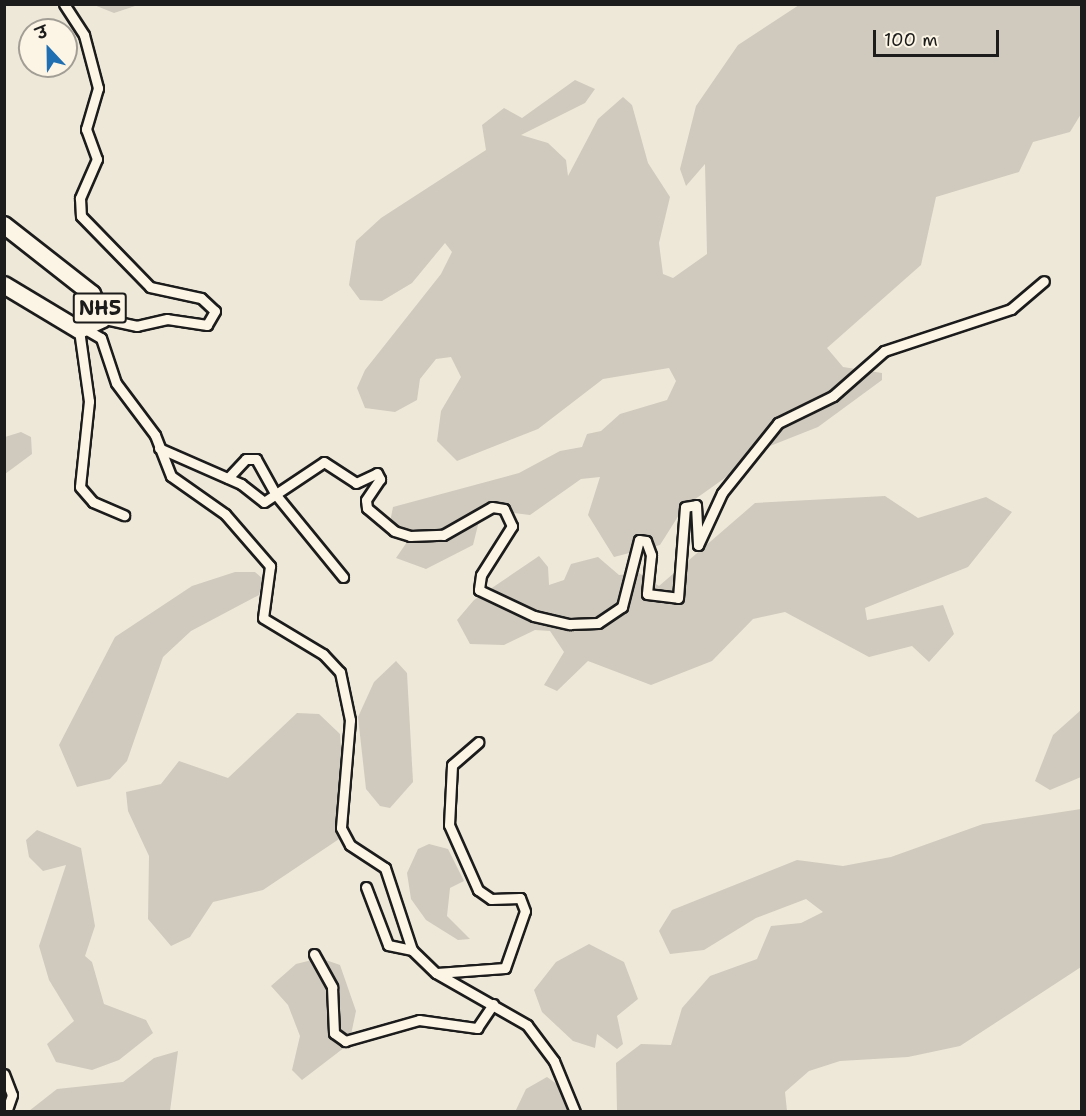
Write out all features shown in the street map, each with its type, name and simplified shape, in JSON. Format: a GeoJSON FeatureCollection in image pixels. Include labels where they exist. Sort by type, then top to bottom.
{"type":"FeatureCollection","features":[{"type":"Feature","properties":{"kind":"highway","name":"NH5"},"geometry":{"type":"LineString","coordinates":[[4,225],[92,294],[103,319],[83,330],[4,285]]}},
{"type":"Feature","properties":{"kind":"street"},"geometry":{"type":"LineString","coordinates":[[64,4],[84,35],[98,88],[86,129],[97,159],[80,198],[81,216],[150,287],[201,298],[215,311],[207,325],[167,319],[138,326],[103,319]]}},
{"type":"Feature","properties":{"kind":"street"},"geometry":{"type":"LineString","coordinates":[[159,448],[228,478],[264,502],[278,497],[324,462],[356,483],[377,472],[380,479],[367,508],[394,531],[410,536],[443,535],[464,528],[492,507],[504,509],[512,526],[481,575],[479,590],[534,616],[570,624],[598,623],[622,607],[639,540],[646,541],[651,555],[647,594],[678,598],[684,509],[696,506],[698,545],[722,493],[778,423],[837,393],[884,351],[1011,309],[1044,281]]}},
{"type":"Feature","properties":{"kind":"street"},"geometry":{"type":"LineString","coordinates":[[83,330],[100,338],[116,383],[145,418],[171,476],[225,514],[270,566],[271,585],[260,611],[270,627],[323,654],[340,672],[350,720],[341,828],[350,845],[384,868],[412,950],[436,973],[514,1014],[540,1041],[563,1078],[574,1112]]}},
{"type":"Feature","properties":{"kind":"street"},"geometry":{"type":"LineString","coordinates":[[83,330],[89,401],[80,487],[93,502],[124,515]]}},
{"type":"Feature","properties":{"kind":"street"},"geometry":{"type":"LineString","coordinates":[[228,478],[253,457],[278,497],[342,577]]}},
{"type":"Feature","properties":{"kind":"street"},"geometry":{"type":"LineString","coordinates":[[436,973],[505,968],[525,911],[520,898],[491,899],[478,890],[449,825],[452,765],[478,742]]}},
{"type":"Feature","properties":{"kind":"street"},"geometry":{"type":"LineString","coordinates":[[366,887],[388,945],[412,950]]}},
{"type":"Feature","properties":{"kind":"street"},"geometry":{"type":"LineString","coordinates":[[314,954],[332,987],[334,1033],[345,1041],[419,1020],[477,1028],[493,1004]]}},
{"type":"Feature","properties":{"kind":"street"},"geometry":{"type":"LineString","coordinates":[[4,1074],[12,1095],[6,1112]]}},
{"type":"Feature","properties":{"kind":"shaded area"},"geometry":{"type":"Polygon","coordinates":[[[94,5],[138,5],[114,13],[94,5]]]}},
{"type":"Feature","properties":{"kind":"shaded area"},"geometry":{"type":"Polygon","coordinates":[[[799,5],[1081,5],[1081,114],[1070,132],[1033,142],[1019,172],[936,197],[921,265],[827,348],[843,367],[882,373],[882,380],[818,427],[770,446],[684,507],[660,545],[614,557],[588,515],[600,477],[581,479],[530,515],[482,509],[473,545],[426,569],[396,558],[407,542],[390,522],[393,507],[519,473],[560,451],[582,447],[587,434],[601,431],[620,414],[667,400],[676,381],[669,368],[603,379],[538,429],[457,461],[437,441],[441,411],[461,377],[451,357],[436,359],[420,379],[417,400],[395,412],[365,408],[357,388],[365,370],[441,274],[452,252],[445,243],[412,283],[382,301],[360,300],[349,285],[356,241],[381,218],[486,150],[482,125],[504,108],[522,118],[575,80],[595,89],[585,103],[521,135],[548,143],[566,160],[568,176],[598,119],[623,97],[632,105],[648,163],[670,197],[659,243],[663,274],[673,278],[707,254],[705,164],[686,186],[680,169],[696,106],[738,45],[799,5]]]}},
{"type":"Feature","properties":{"kind":"shaded area"},"geometry":{"type":"Polygon","coordinates":[[[21,432],[31,437],[32,454],[5,474],[5,437],[21,432]]]}},
{"type":"Feature","properties":{"kind":"shaded area"},"geometry":{"type":"Polygon","coordinates":[[[885,496],[918,518],[986,497],[1012,512],[968,567],[865,608],[867,620],[943,605],[954,634],[929,662],[912,646],[869,657],[785,612],[753,619],[712,661],[651,685],[588,661],[557,691],[544,685],[564,652],[550,631],[535,630],[504,645],[470,644],[457,620],[474,600],[539,556],[548,567],[549,585],[564,580],[571,564],[598,557],[619,575],[639,573],[659,586],[755,503],[885,496]]]}},
{"type":"Feature","properties":{"kind":"shaded area"},"geometry":{"type":"Polygon","coordinates":[[[235,572],[255,572],[263,579],[259,595],[191,631],[163,657],[127,761],[110,779],[77,787],[59,745],[115,637],[192,586],[235,572]]]}},
{"type":"Feature","properties":{"kind":"shaded area"},"geometry":{"type":"Polygon","coordinates":[[[396,661],[407,673],[413,782],[390,808],[380,806],[366,789],[358,717],[374,682],[396,661]]]}},
{"type":"Feature","properties":{"kind":"shaded area"},"geometry":{"type":"Polygon","coordinates":[[[1081,710],[1081,777],[1050,790],[1035,781],[1053,735],[1081,710]]]}},
{"type":"Feature","properties":{"kind":"shaded area"},"geometry":{"type":"Polygon","coordinates":[[[297,713],[319,714],[340,734],[348,833],[263,890],[213,902],[190,937],[171,946],[148,919],[149,856],[128,811],[126,792],[161,784],[179,761],[228,778],[297,713]]]}},
{"type":"Feature","properties":{"kind":"shaded area"},"geometry":{"type":"Polygon","coordinates":[[[1081,809],[1081,967],[960,1046],[908,1057],[840,1061],[809,1071],[785,1092],[787,1111],[617,1111],[616,1063],[641,1044],[671,1045],[682,1008],[710,976],[757,959],[771,926],[801,923],[823,912],[806,899],[756,918],[704,950],[670,954],[659,931],[672,910],[797,860],[843,866],[891,857],[983,824],[1081,809]]]}},
{"type":"Feature","properties":{"kind":"shaded area"},"geometry":{"type":"Polygon","coordinates":[[[37,830],[81,848],[95,926],[85,956],[92,962],[104,1004],[146,1020],[153,1033],[119,1060],[92,1070],[56,1062],[47,1044],[74,1021],[49,980],[39,946],[66,865],[43,871],[29,857],[26,840],[37,830]]]}},
{"type":"Feature","properties":{"kind":"shaded area"},"geometry":{"type":"Polygon","coordinates":[[[429,844],[448,849],[464,881],[450,888],[447,916],[470,939],[458,940],[426,920],[411,899],[407,873],[418,849],[429,844]]]}},
{"type":"Feature","properties":{"kind":"shaded area"},"geometry":{"type":"Polygon","coordinates":[[[589,944],[624,962],[638,999],[617,1016],[623,1044],[617,1049],[597,1034],[595,1048],[573,1041],[542,1012],[534,990],[556,962],[589,944]]]}},
{"type":"Feature","properties":{"kind":"shaded area"},"geometry":{"type":"Polygon","coordinates":[[[320,958],[340,965],[356,1011],[349,1044],[302,1080],[292,1070],[300,1036],[288,1005],[271,986],[296,964],[320,958]]]}},
{"type":"Feature","properties":{"kind":"shaded area"},"geometry":{"type":"Polygon","coordinates":[[[178,1051],[170,1111],[29,1111],[57,1089],[123,1082],[154,1058],[178,1051]]]}},
{"type":"Feature","properties":{"kind":"shaded area"},"geometry":{"type":"Polygon","coordinates":[[[547,1077],[568,1092],[583,1111],[515,1112],[526,1089],[547,1077]]]}}]}
